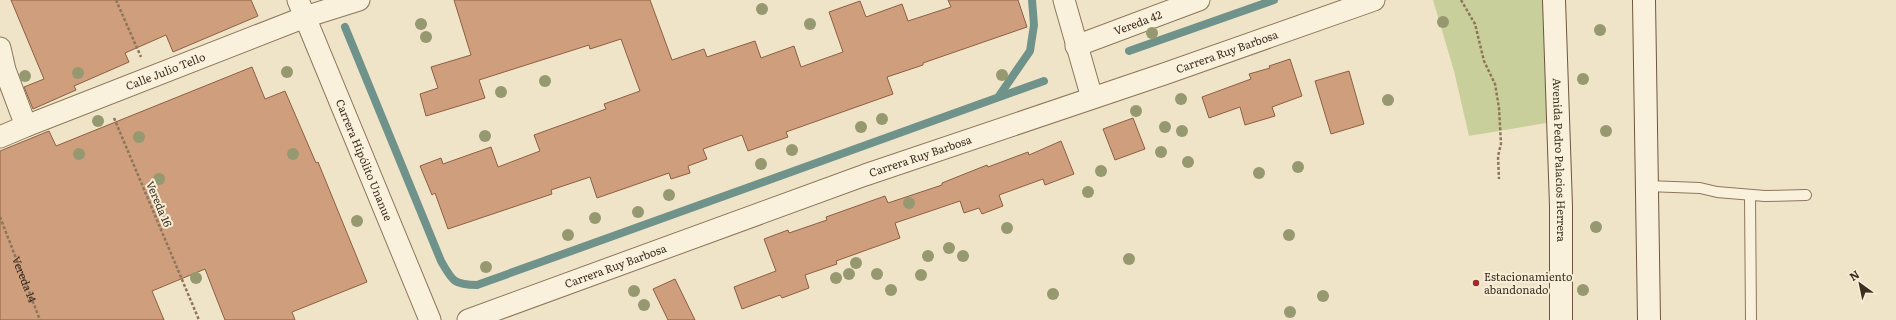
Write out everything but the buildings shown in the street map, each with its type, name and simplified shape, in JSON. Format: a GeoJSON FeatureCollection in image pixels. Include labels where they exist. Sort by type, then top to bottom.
{"type":"FeatureCollection","features":[{"type":"Feature","properties":{"kind":"main road","name":"Avenida Pedro Palacios Herrera"},"geometry":{"type":"LineString","coordinates":[[1554,0],[1561,206],[1561,320]]}},
{"type":"Feature","properties":{"kind":"main road"},"geometry":{"type":"LineString","coordinates":[[1644,0],[1649,320]]}},
{"type":"Feature","properties":{"kind":"street","name":"Calle Julio Tello"},"geometry":{"type":"LineString","coordinates":[[0,138],[26,126],[150,77],[301,9],[359,0]]}},
{"type":"Feature","properties":{"kind":"street"},"geometry":{"type":"LineString","coordinates":[[1064,0],[1092,98]]}},
{"type":"Feature","properties":{"kind":"street","name":"Vereda 42"},"geometry":{"type":"LineString","coordinates":[[1076,46],[1199,0]]}},
{"type":"Feature","properties":{"kind":"street","name":"Carrera Ruy Barbosa"},"geometry":{"type":"LineString","coordinates":[[468,320],[865,175],[1374,0]]}},
{"type":"Feature","properties":{"kind":"street","name":"Carrera Hipólito Unanue"},"geometry":{"type":"LineString","coordinates":[[301,9],[430,320]]}},
{"type":"Feature","properties":{"kind":"street"},"geometry":{"type":"LineString","coordinates":[[0,48],[2,71],[26,126]]}},
{"type":"Feature","properties":{"kind":"lane"},"geometry":{"type":"LineString","coordinates":[[1647,186],[1700,188],[1717,192],[1750,195],[1806,194]]}},
{"type":"Feature","properties":{"kind":"lane"},"geometry":{"type":"LineString","coordinates":[[1750,195],[1751,320]]}},
{"type":"Feature","properties":{"kind":"path"},"geometry":{"type":"LineString","coordinates":[[116,0],[150,77]]}},
{"type":"Feature","properties":{"kind":"path"},"geometry":{"type":"LineString","coordinates":[[1461,0],[1475,24],[1484,61],[1494,84],[1499,108],[1501,144],[1498,156],[1499,179]]}},
{"type":"Feature","properties":{"kind":"path","name":"Vereda 16"},"geometry":{"type":"LineString","coordinates":[[104,95],[199,320]]}},
{"type":"Feature","properties":{"kind":"path","name":"Vereda 14"},"geometry":{"type":"LineString","coordinates":[[0,217],[40,320]]}},
{"type":"Feature","properties":{"kind":"green space"},"geometry":{"type":"Polygon","coordinates":[[[1433,0],[1554,0],[1558,121],[1469,136],[1454,71],[1433,0]]]}},
{"type":"Feature","properties":{"kind":"waterway"},"geometry":{"type":"LineString","coordinates":[[999,96],[1030,51],[1034,25],[1032,0]]}},
{"type":"Feature","properties":{"kind":"waterway"},"geometry":{"type":"LineString","coordinates":[[1129,51],[1274,0]]}},
{"type":"Feature","properties":{"kind":"waterway"},"geometry":{"type":"LineString","coordinates":[[345,27],[441,261],[454,280],[469,285],[477,285],[1044,81]]}},
{"type":"Feature","properties":{"kind":"place","name":"Estacionamiento abandonado"},"geometry":{"type":"Point","coordinates":[1476,283]}}]}
